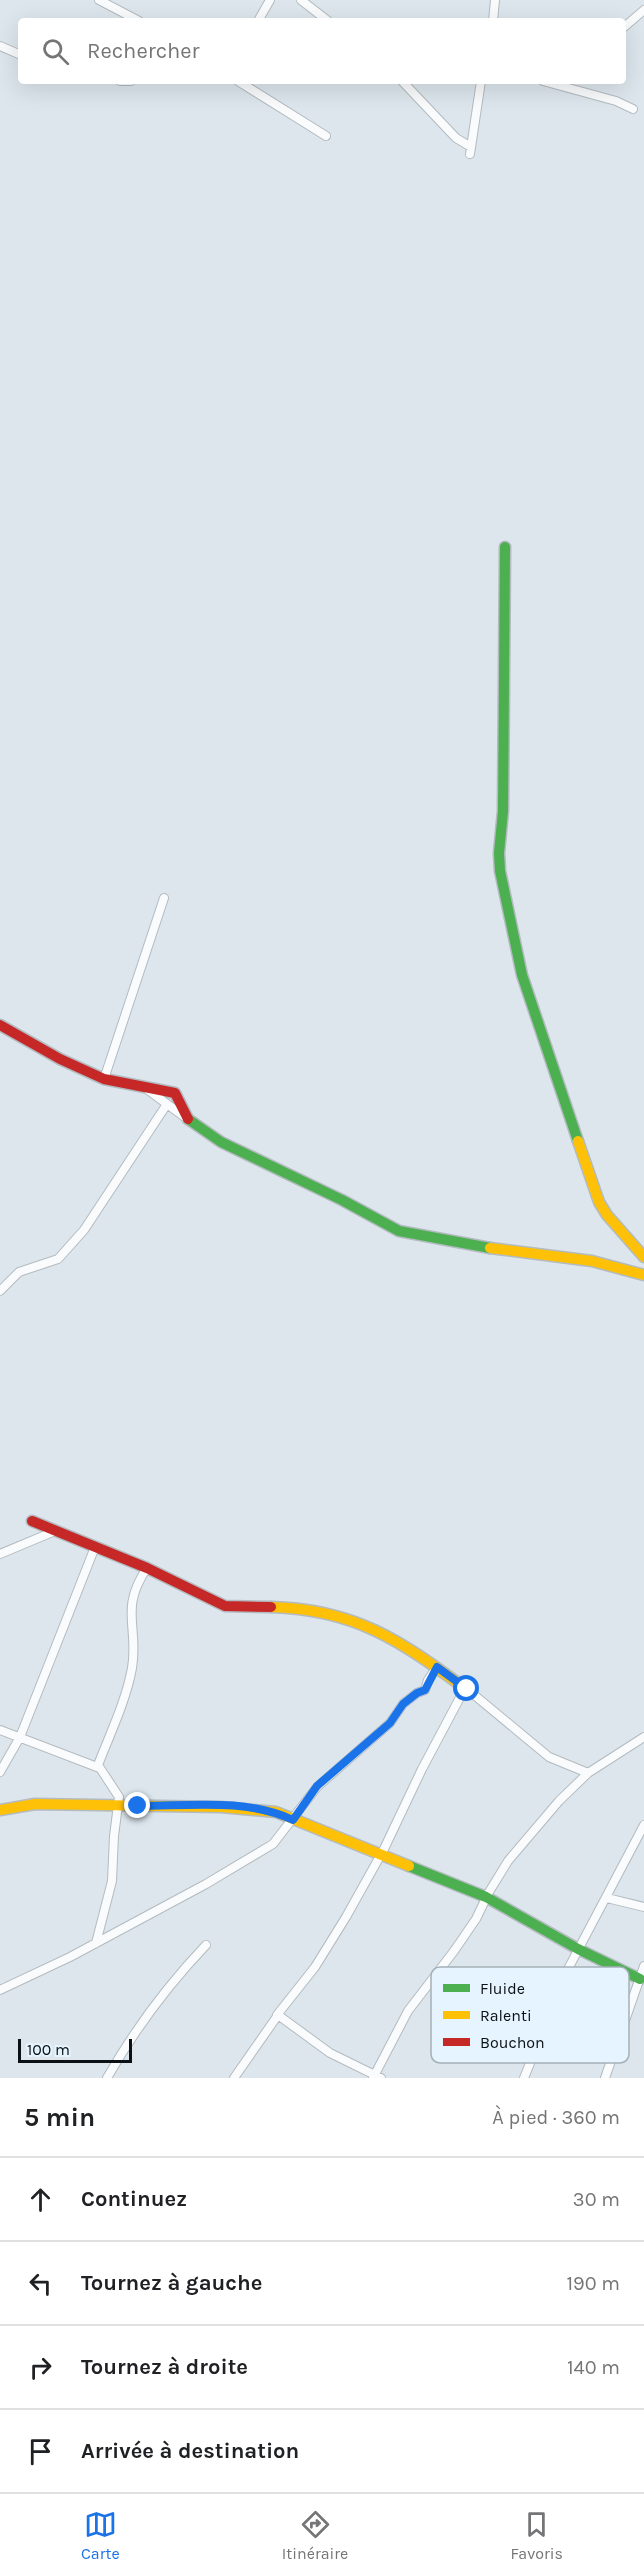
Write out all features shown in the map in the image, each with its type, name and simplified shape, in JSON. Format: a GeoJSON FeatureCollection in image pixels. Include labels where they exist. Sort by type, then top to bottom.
{"type":"FeatureCollection","features":[{"type":"Feature","properties":{"kind":"street"},"geometry":{"type":"LineString","coordinates":[[99,0],[133,18]]}},
{"type":"Feature","properties":{"kind":"street"},"geometry":{"type":"LineString","coordinates":[[260,18],[270,0]]}},
{"type":"Feature","properties":{"kind":"street"},"geometry":{"type":"LineString","coordinates":[[301,0],[324,18]]}},
{"type":"Feature","properties":{"kind":"street"},"geometry":{"type":"LineString","coordinates":[[493,18],[495,0]]}},
{"type":"Feature","properties":{"kind":"street"},"geometry":{"type":"LineString","coordinates":[[626,25],[644,10]]}},
{"type":"Feature","properties":{"kind":"street"},"geometry":{"type":"LineString","coordinates":[[0,46],[18,54]]}},
{"type":"Feature","properties":{"kind":"street"},"geometry":{"type":"LineString","coordinates":[[243,84],[326,136]]}},
{"type":"Feature","properties":{"kind":"street"},"geometry":{"type":"LineString","coordinates":[[405,84],[470,151],[481,84]]}},
{"type":"Feature","properties":{"kind":"street"},"geometry":{"type":"LineString","coordinates":[[562,84],[616,101],[633,109]]}},
{"type":"Feature","properties":{"kind":"street"},"geometry":{"type":"LineString","coordinates":[[505,546],[503,811],[498,853],[500,871],[522,975],[599,1202],[644,1257]]}},
{"type":"Feature","properties":{"kind":"street"},"geometry":{"type":"LineString","coordinates":[[104,1079],[164,898]]}},
{"type":"Feature","properties":{"kind":"street"},"geometry":{"type":"LineString","coordinates":[[0,1025],[60,1059],[104,1079],[175,1093],[179,1097],[186,1118]]}},
{"type":"Feature","properties":{"kind":"street"},"geometry":{"type":"LineString","coordinates":[[147,1089],[221,1142],[342,1200],[406,1234],[592,1261],[644,1275]]}},
{"type":"Feature","properties":{"kind":"street"},"geometry":{"type":"LineString","coordinates":[[0,1291],[19,1272],[58,1258],[84,1230],[167,1104]]}},
{"type":"Feature","properties":{"kind":"street"},"geometry":{"type":"LineString","coordinates":[[32,1521],[147,1568],[225,1606],[300,1608],[342,1617],[387,1634],[437,1667],[498,1713],[549,1757],[588,1773]]}},
{"type":"Feature","properties":{"kind":"street"},"geometry":{"type":"LineString","coordinates":[[0,1554],[55,1531]]}},
{"type":"Feature","properties":{"kind":"street"},"geometry":{"type":"LineString","coordinates":[[0,1772],[20,1737],[95,1547]]}},
{"type":"Feature","properties":{"kind":"street"},"geometry":{"type":"LineString","coordinates":[[97,1767],[131,1671],[131,1603],[137,1584],[147,1568]]}},
{"type":"Feature","properties":{"kind":"street"},"geometry":{"type":"LineString","coordinates":[[0,1990],[96,1943],[273,1844],[317,1786],[390,1723],[403,1704],[425,1690],[437,1667]]}},
{"type":"Feature","properties":{"kind":"street"},"geometry":{"type":"LineString","coordinates":[[234,2078],[277,2015],[315,1967],[346,1917],[381,1854],[422,1769],[465,1689]]}},
{"type":"Feature","properties":{"kind":"street"},"geometry":{"type":"LineString","coordinates":[[0,1730],[97,1767],[119,1795],[112,1881],[96,1943]]}},
{"type":"Feature","properties":{"kind":"street"},"geometry":{"type":"LineString","coordinates":[[442,1967],[476,1919],[486,1897],[508,1861],[559,1801],[588,1773],[644,1737]]}},
{"type":"Feature","properties":{"kind":"street"},"geometry":{"type":"LineString","coordinates":[[0,1810],[35,1804],[221,1807],[267,1810],[486,1897],[578,1949],[615,1967]]}},
{"type":"Feature","properties":{"kind":"street"},"geometry":{"type":"LineString","coordinates":[[569,1967],[644,1825]]}},
{"type":"Feature","properties":{"kind":"street"},"geometry":{"type":"LineString","coordinates":[[607,1898],[644,1907]]}},
{"type":"Feature","properties":{"kind":"street"},"geometry":{"type":"LineString","coordinates":[[107,2078],[134,2031],[176,1977],[206,1945]]}},
{"type":"Feature","properties":{"kind":"street"},"geometry":{"type":"LineString","coordinates":[[629,2010],[644,1966]]}},
{"type":"Feature","properties":{"kind":"street"},"geometry":{"type":"LineString","coordinates":[[629,1974],[640,1979]]}},
{"type":"Feature","properties":{"kind":"street"},"geometry":{"type":"LineString","coordinates":[[277,2015],[330,2053],[376,2077],[408,2011],[431,1982]]}},
{"type":"Feature","properties":{"kind":"street"},"geometry":{"type":"LineString","coordinates":[[524,2078],[530,2063]]}},
{"type":"Feature","properties":{"kind":"street"},"geometry":{"type":"LineString","coordinates":[[605,2078],[610,2063]]}},
{"type":"Feature","properties":{"kind":"traffic: fast"},"geometry":{"type":"LineString","coordinates":[[505,547],[503,811],[499,853],[500,871],[522,975],[578,1141]]}},
{"type":"Feature","properties":{"kind":"traffic: fast"},"geometry":{"type":"LineString","coordinates":[[188,1119],[221,1142],[342,1200],[399,1231],[490,1248]]}},
{"type":"Feature","properties":{"kind":"traffic: fast"},"geometry":{"type":"LineString","coordinates":[[409,1866],[486,1897],[578,1949],[615,1967]]}},
{"type":"Feature","properties":{"kind":"traffic: fast"},"geometry":{"type":"LineString","coordinates":[[629,1974],[640,1979]]}},
{"type":"Feature","properties":{"kind":"traffic: slow"},"geometry":{"type":"LineString","coordinates":[[578,1141],[599,1202],[607,1215],[644,1257]]}},
{"type":"Feature","properties":{"kind":"traffic: slow"},"geometry":{"type":"LineString","coordinates":[[490,1248],[592,1261],[644,1275]]}},
{"type":"Feature","properties":{"kind":"traffic: slow"},"geometry":{"type":"LineString","coordinates":[[271,1607],[328,1614],[376,1631],[420,1656],[466,1689]]}},
{"type":"Feature","properties":{"kind":"traffic: slow"},"geometry":{"type":"LineString","coordinates":[[0,1810],[35,1804],[221,1807],[276,1812],[409,1866]]}},
{"type":"Feature","properties":{"kind":"traffic: jam"},"geometry":{"type":"LineString","coordinates":[[0,1025],[60,1059],[104,1079],[175,1093],[188,1119]]}},
{"type":"Feature","properties":{"kind":"traffic: jam"},"geometry":{"type":"LineString","coordinates":[[32,1521],[147,1568],[225,1606],[271,1607]]}},
{"type":"Feature","properties":{"kind":"route"},"geometry":{"type":"LineString","coordinates":[[138,1806],[267,1810],[293,1820],[317,1786],[390,1723],[403,1704],[425,1690],[428,1680],[437,1667],[467,1689]]}}]}
